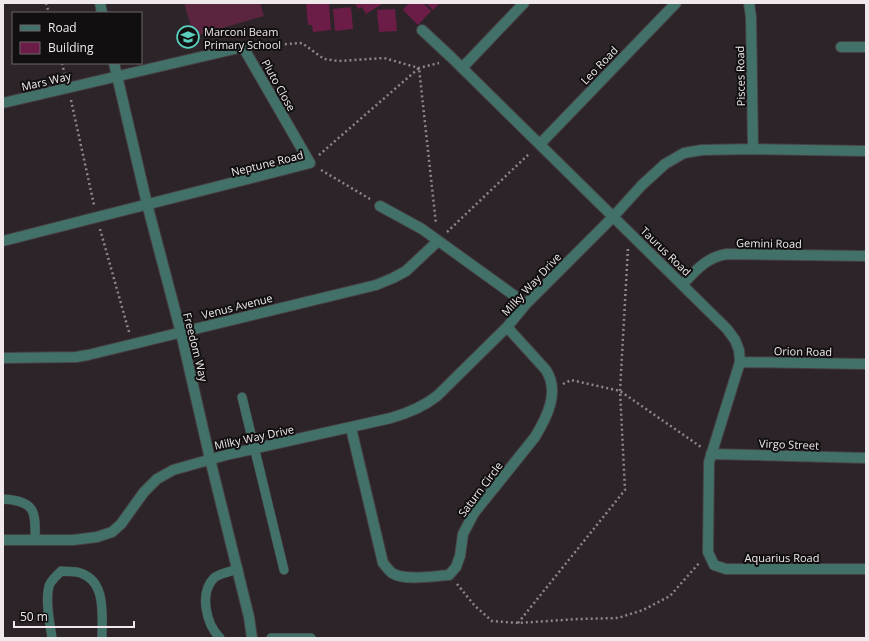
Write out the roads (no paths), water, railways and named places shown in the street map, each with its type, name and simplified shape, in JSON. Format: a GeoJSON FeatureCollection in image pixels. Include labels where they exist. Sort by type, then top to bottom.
{"type":"FeatureCollection","features":[{"type":"Feature","properties":{"kind":"street"},"geometry":{"type":"LineString","coordinates":[[462,68],[524,3]]}},
{"type":"Feature","properties":{"kind":"street","name":"Leo Road"},"geometry":{"type":"LineString","coordinates":[[540,144],[676,3]]}},
{"type":"Feature","properties":{"kind":"street","name":"Pisces Road"},"geometry":{"type":"LineString","coordinates":[[749,3],[751,17],[753,149]]}},
{"type":"Feature","properties":{"kind":"street","name":"Taurus Road"},"geometry":{"type":"LineString","coordinates":[[422,30],[683,284],[727,329],[735,340],[739,350],[740,362],[709,462],[708,552]]}},
{"type":"Feature","properties":{"kind":"street"},"geometry":{"type":"LineString","coordinates":[[841,47],[862,47],[866,39]]}},
{"type":"Feature","properties":{"kind":"street","name":"Pluto Close"},"geometry":{"type":"LineString","coordinates":[[118,76],[244,47],[310,163]]}},
{"type":"Feature","properties":{"kind":"street","name":"Freedom Way"},"geometry":{"type":"LineString","coordinates":[[114,64],[147,204],[181,333],[210,459],[238,569],[249,617],[252,638]]}},
{"type":"Feature","properties":{"kind":"street","name":"Mars Way"},"geometry":{"type":"LineString","coordinates":[[3,103],[118,76]]}},
{"type":"Feature","properties":{"kind":"street","name":"Milky Way Drive"},"geometry":{"type":"LineString","coordinates":[[3,540],[73,540],[97,537],[112,532],[121,524],[144,492],[157,479],[173,470],[255,448],[351,428],[411,412],[427,404],[507,327],[526,304],[613,217],[642,185],[665,164],[684,153],[702,150],[753,149],[866,151]]}},
{"type":"Feature","properties":{"kind":"street","name":"Neptune Road"},"geometry":{"type":"LineString","coordinates":[[3,241],[310,163]]}},
{"type":"Feature","properties":{"kind":"street"},"geometry":{"type":"LineString","coordinates":[[380,206],[422,229],[526,304]]}},
{"type":"Feature","properties":{"kind":"street","name":"Venus Avenue"},"geometry":{"type":"LineString","coordinates":[[3,358],[76,357],[88,355],[376,285],[406,271],[438,241]]}},
{"type":"Feature","properties":{"kind":"street","name":"Gemini Road"},"geometry":{"type":"LineString","coordinates":[[683,284],[704,262],[711,258],[727,254],[866,256]]}},
{"type":"Feature","properties":{"kind":"street","name":"Saturn Circle"},"geometry":{"type":"LineString","coordinates":[[351,428],[383,563],[392,573],[399,576],[411,577],[449,575],[456,567],[460,556],[463,534],[474,513],[535,437],[543,424],[550,407],[553,388],[551,378],[546,370],[507,327]]}},
{"type":"Feature","properties":{"kind":"street","name":"Orion Road"},"geometry":{"type":"LineString","coordinates":[[740,362],[866,364]]}},
{"type":"Feature","properties":{"kind":"street","name":"Virgo Street"},"geometry":{"type":"LineString","coordinates":[[711,454],[866,458]]}},
{"type":"Feature","properties":{"kind":"street","name":"Aquarius Road"},"geometry":{"type":"LineString","coordinates":[[708,552],[714,565],[726,569],[866,569]]}},
{"type":"Feature","properties":{"kind":"lane"},"geometry":{"type":"LineString","coordinates":[[242,397],[284,570]]}},
{"type":"Feature","properties":{"kind":"lane"},"geometry":{"type":"LineString","coordinates":[[3,498],[26,504],[32,510],[36,519],[35,540]]}},
{"type":"Feature","properties":{"kind":"lane"},"geometry":{"type":"LineString","coordinates":[[220,638],[210,624],[206,606],[207,589],[215,577],[238,569]]}},
{"type":"Feature","properties":{"kind":"lane"},"geometry":{"type":"LineString","coordinates":[[52,638],[48,598],[49,585],[61,571],[76,572],[90,577],[98,589],[101,602],[102,638]]}},
{"type":"Feature","properties":{"kind":"lane"},"geometry":{"type":"LineString","coordinates":[[271,638],[311,638]]}},
{"type":"Feature","properties":{"kind":"place","name":"Marconi Beam Primary School"},"geometry":{"type":"Point","coordinates":[188,37]}}]}
